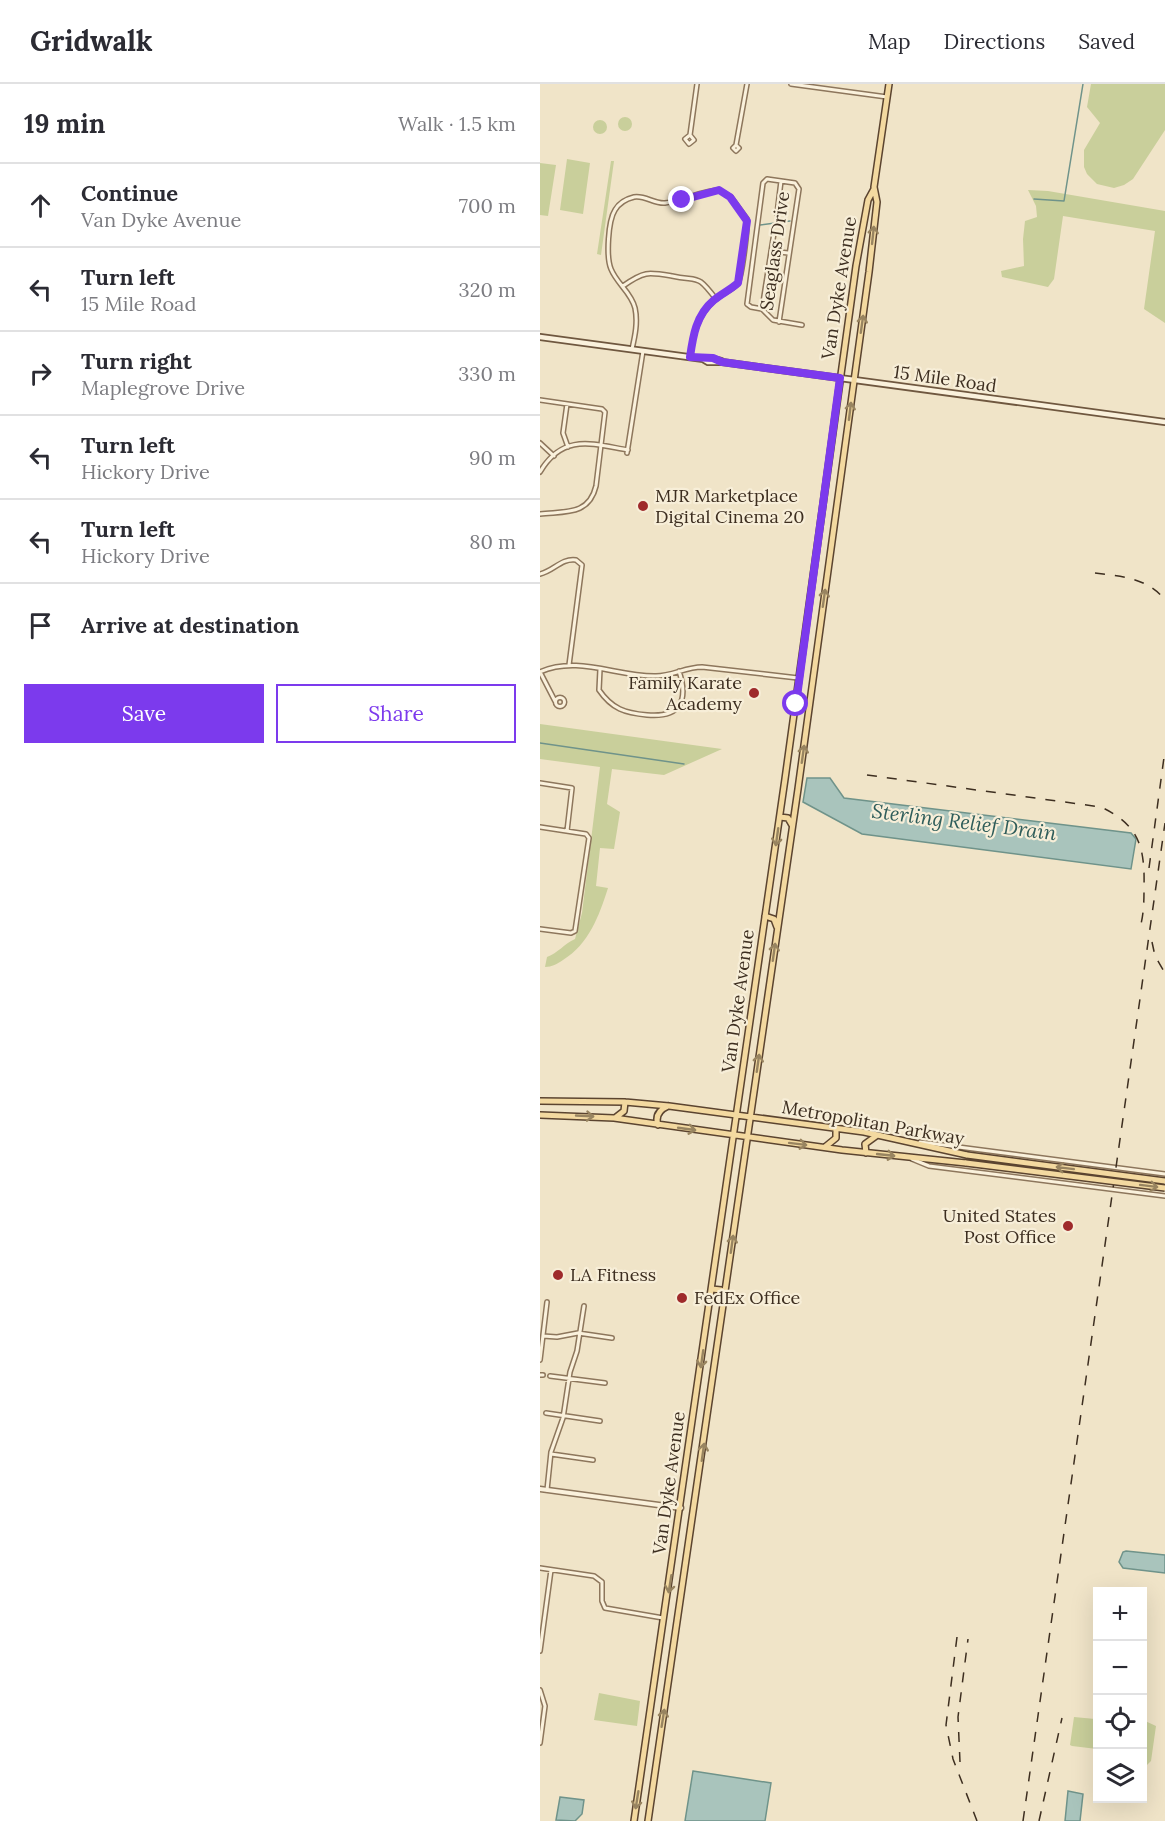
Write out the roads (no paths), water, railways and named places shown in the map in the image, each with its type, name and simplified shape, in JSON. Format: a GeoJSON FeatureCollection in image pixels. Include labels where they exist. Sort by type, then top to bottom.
{"type":"FeatureCollection","features":[{"type":"Feature","properties":{"kind":"main road","name":"Van Dyke Avenue"},"geometry":{"type":"LineString","coordinates":[[634,1821],[780,817],[852,293],[867,208],[874,187],[889,84]]}},
{"type":"Feature","properties":{"kind":"main road","name":"Van Dyke Avenue"},"geometry":{"type":"LineString","coordinates":[[648,1821],[820,630],[869,272],[877,202],[874,187]]}},
{"type":"Feature","properties":{"kind":"main road"},"geometry":{"type":"LineString","coordinates":[[867,208],[873,209],[876,214]]}},
{"type":"Feature","properties":{"kind":"main road"},"geometry":{"type":"LineString","coordinates":[[856,266],[861,273],[869,272]]}},
{"type":"Feature","properties":{"kind":"main road"},"geometry":{"type":"LineString","coordinates":[[852,293],[860,296],[865,303]]}},
{"type":"Feature","properties":{"kind":"main road","name":"15 Mile Road"},"geometry":{"type":"LineString","coordinates":[[540,337],[690,357],[715,363],[722,362],[1165,422]]}},
{"type":"Feature","properties":{"kind":"main road"},"geometry":{"type":"LineString","coordinates":[[829,466],[832,473],[841,475]]}},
{"type":"Feature","properties":{"kind":"main road"},"geometry":{"type":"LineString","coordinates":[[824,498],[833,499],[837,506]]}},
{"type":"Feature","properties":{"kind":"main road"},"geometry":{"type":"LineString","coordinates":[[807,621],[811,628],[820,630]]}},
{"type":"Feature","properties":{"kind":"main road"},"geometry":{"type":"LineString","coordinates":[[802,657],[809,657],[815,666]]}},
{"type":"Feature","properties":{"kind":"main road"},"geometry":{"type":"LineString","coordinates":[[785,779],[790,788],[798,789]]}},
{"type":"Feature","properties":{"kind":"main road"},"geometry":{"type":"LineString","coordinates":[[780,817],[788,818],[792,827]]}},
{"type":"Feature","properties":{"kind":"main road"},"geometry":{"type":"LineString","coordinates":[[765,916],[774,919],[777,928]]}},
{"type":"Feature","properties":{"kind":"main road"},"geometry":{"type":"LineString","coordinates":[[756,979],[760,988],[768,989]]}},
{"type":"Feature","properties":{"kind":"main road"},"geometry":{"type":"LineString","coordinates":[[751,1010],[759,1011],[764,1023]]}},
{"type":"Feature","properties":{"kind":"main road","name":"Metropolitan Parkway"},"geometry":{"type":"LineString","coordinates":[[540,1101],[625,1102],[750,1116],[877,1135],[967,1155],[1165,1181]]}},
{"type":"Feature","properties":{"kind":"main road"},"geometry":{"type":"LineString","coordinates":[[554,1115],[555,1107],[561,1101]]}},
{"type":"Feature","properties":{"kind":"main road"},"geometry":{"type":"LineString","coordinates":[[614,1118],[623,1113],[625,1102]]}},
{"type":"Feature","properties":{"kind":"main road"},"geometry":{"type":"LineString","coordinates":[[658,1125],[658,1113],[669,1106]]}},
{"type":"Feature","properties":{"kind":"main road","name":"Metropolitan Parkway"},"geometry":{"type":"LineString","coordinates":[[540,1115],[614,1118],[824,1148],[1165,1188]]}},
{"type":"Feature","properties":{"kind":"main road"},"geometry":{"type":"LineString","coordinates":[[824,1148],[835,1141],[836,1128]]}},
{"type":"Feature","properties":{"kind":"main road"},"geometry":{"type":"LineString","coordinates":[[866,1153],[864,1146],[866,1142],[877,1135]]}},
{"type":"Feature","properties":{"kind":"main road"},"geometry":{"type":"LineString","coordinates":[[722,1215],[727,1223],[735,1225]]}},
{"type":"Feature","properties":{"kind":"main road"},"geometry":{"type":"LineString","coordinates":[[712,1289],[721,1290],[724,1299]]}},
{"type":"Feature","properties":{"kind":"main road"},"geometry":{"type":"LineString","coordinates":[[698,1386],[703,1393],[711,1395]]}},
{"type":"Feature","properties":{"kind":"main road"},"geometry":{"type":"LineString","coordinates":[[694,1416],[702,1417],[706,1425]]}},
{"type":"Feature","properties":{"kind":"main road"},"geometry":{"type":"LineString","coordinates":[[678,1530],[685,1532],[690,1540]]}},
{"type":"Feature","properties":{"kind":"main road"},"geometry":{"type":"LineString","coordinates":[[657,1671],[663,1678],[669,1678]]}},
{"type":"Feature","properties":{"kind":"main road"},"geometry":{"type":"LineString","coordinates":[[645,1750],[650,1756],[657,1758]]}},
{"type":"Feature","properties":{"kind":"main road"},"geometry":{"type":"LineString","coordinates":[[640,1779],[648,1779],[653,1787]]}},
{"type":"Feature","properties":{"kind":"street"},"geometry":{"type":"LineString","coordinates":[[690,135],[697,84]]}},
{"type":"Feature","properties":{"kind":"street"},"geometry":{"type":"LineString","coordinates":[[736,145],[747,84]]}},
{"type":"Feature","properties":{"kind":"street"},"geometry":{"type":"LineString","coordinates":[[791,84],[887,97]]}},
{"type":"Feature","properties":{"kind":"street"},"geometry":{"type":"LineString","coordinates":[[777,214],[781,181],[765,180],[761,193],[746,301],[751,307],[762,309],[770,319],[802,325]]}},
{"type":"Feature","properties":{"kind":"street","name":"Seaglass Drive"},"geometry":{"type":"LineString","coordinates":[[779,322],[799,189],[797,185],[781,181]]}},
{"type":"Feature","properties":{"kind":"street"},"geometry":{"type":"LineString","coordinates":[[632,349],[636,329],[633,300],[614,275],[609,264],[608,245],[614,211],[624,201],[635,197],[661,203],[719,190],[730,197],[745,217],[747,225],[739,280],[736,285],[705,309],[696,325],[690,357]]}},
{"type":"Feature","properties":{"kind":"street"},"geometry":{"type":"LineString","coordinates":[[762,309],[774,233]]}},
{"type":"Feature","properties":{"kind":"street"},"geometry":{"type":"LineString","coordinates":[[771,251],[788,254]]}},
{"type":"Feature","properties":{"kind":"street"},"geometry":{"type":"LineString","coordinates":[[623,286],[642,274],[656,273],[695,278],[703,283],[716,299]]}},
{"type":"Feature","properties":{"kind":"street"},"geometry":{"type":"LineString","coordinates":[[540,472],[554,456],[568,447],[588,443],[601,444],[627,452],[643,351]]}},
{"type":"Feature","properties":{"kind":"street"},"geometry":{"type":"LineString","coordinates":[[540,400],[605,410],[596,486],[588,501],[573,511],[540,513]]}},
{"type":"Feature","properties":{"kind":"street"},"geometry":{"type":"LineString","coordinates":[[567,404],[563,433],[568,447]]}},
{"type":"Feature","properties":{"kind":"street"},"geometry":{"type":"LineString","coordinates":[[540,443],[554,456]]}},
{"type":"Feature","properties":{"kind":"street"},"geometry":{"type":"LineString","coordinates":[[540,574],[548,572],[567,560],[580,561],[582,571],[569,665]]}},
{"type":"Feature","properties":{"kind":"street"},"geometry":{"type":"LineString","coordinates":[[556,698],[540,672],[554,666],[569,665],[655,676],[702,667],[799,678]]}},
{"type":"Feature","properties":{"kind":"street"},"geometry":{"type":"LineString","coordinates":[[600,669],[599,690],[615,707],[627,713],[658,716],[672,712],[681,701],[682,688],[679,671]]}},
{"type":"Feature","properties":{"kind":"street"},"geometry":{"type":"LineString","coordinates":[[540,783],[572,788],[567,831]]}},
{"type":"Feature","properties":{"kind":"street"},"geometry":{"type":"LineString","coordinates":[[540,827],[588,835],[574,932],[540,929]]}},
{"type":"Feature","properties":{"kind":"street"},"geometry":{"type":"LineString","coordinates":[[893,1139],[1165,1174]]}},
{"type":"Feature","properties":{"kind":"street"},"geometry":{"type":"LineString","coordinates":[[907,1157],[929,1166],[1165,1196]]}},
{"type":"Feature","properties":{"kind":"street"},"geometry":{"type":"LineString","coordinates":[[1099,1187],[1103,1183],[1105,1171],[1103,1166]]}},
{"type":"Feature","properties":{"kind":"street"},"geometry":{"type":"LineString","coordinates":[[1127,1191],[1124,1185],[1126,1173],[1130,1169]]}},
{"type":"Feature","properties":{"kind":"street"},"geometry":{"type":"LineString","coordinates":[[540,1360],[547,1302]]}},
{"type":"Feature","properties":{"kind":"street"},"geometry":{"type":"LineString","coordinates":[[547,1490],[551,1454],[564,1416],[569,1378],[577,1351],[584,1306]]}},
{"type":"Feature","properties":{"kind":"street"},"geometry":{"type":"LineString","coordinates":[[543,1336],[555,1337],[580,1333],[612,1338]]}},
{"type":"Feature","properties":{"kind":"street"},"geometry":{"type":"LineString","coordinates":[[550,1376],[605,1383]]}},
{"type":"Feature","properties":{"kind":"street"},"geometry":{"type":"LineString","coordinates":[[546,1413],[600,1421]]}},
{"type":"Feature","properties":{"kind":"street"},"geometry":{"type":"LineString","coordinates":[[551,1454],[593,1460]]}},
{"type":"Feature","properties":{"kind":"street"},"geometry":{"type":"LineString","coordinates":[[540,1489],[681,1508]]}},
{"type":"Feature","properties":{"kind":"street"},"geometry":{"type":"LineString","coordinates":[[540,1568],[598,1577],[603,1584],[602,1604],[607,1609],[664,1618]]}},
{"type":"Feature","properties":{"kind":"street"},"geometry":{"type":"LineString","coordinates":[[540,1651],[551,1570]]}},
{"type":"Feature","properties":{"kind":"street"},"geometry":{"type":"LineString","coordinates":[[540,1690],[545,1706],[540,1743]]}},
{"type":"Feature","properties":{"kind":"water"},"geometry":{"type":"Polygon","coordinates":[[[807,778],[830,778],[844,798],[1131,833],[1136,839],[1131,869],[862,834],[803,802],[807,778]]]}},
{"type":"Feature","properties":{"kind":"water"},"geometry":{"type":"Polygon","coordinates":[[[1123,1552],[1165,1555],[1165,1573],[1123,1568],[1119,1562],[1123,1552]]]}},
{"type":"Feature","properties":{"kind":"water"},"geometry":{"type":"Polygon","coordinates":[[[693,1771],[771,1783],[765,1821],[685,1821],[693,1771]]]}},
{"type":"Feature","properties":{"kind":"water"},"geometry":{"type":"Polygon","coordinates":[[[1068,1791],[1083,1794],[1080,1821],[1065,1821],[1068,1791]]]}},
{"type":"Feature","properties":{"kind":"water"},"geometry":{"type":"Polygon","coordinates":[[[560,1797],[584,1800],[582,1814],[575,1821],[556,1820],[560,1797]]]}},
{"type":"Feature","properties":{"kind":"waterway"},"geometry":{"type":"LineString","coordinates":[[1034,199],[1064,201],[1083,84]]}},
{"type":"Feature","properties":{"kind":"waterway"},"geometry":{"type":"LineString","coordinates":[[760,225],[790,221]]}},
{"type":"Feature","properties":{"kind":"waterway","name":"Sterling Relief Drain"},"geometry":{"type":"LineString","coordinates":[[540,743],[684,764]]}},
{"type":"Feature","properties":{"kind":"railway"},"geometry":{"type":"LineString","coordinates":[[1095,573],[1133,579],[1151,587],[1165,600]]}},
{"type":"Feature","properties":{"kind":"railway"},"geometry":{"type":"LineString","coordinates":[[1149,868],[1165,750]]}},
{"type":"Feature","properties":{"kind":"railway"},"geometry":{"type":"LineString","coordinates":[[867,775],[1101,807],[1114,814],[1132,830],[1141,849],[1144,873],[1144,905],[1141,924]]}},
{"type":"Feature","properties":{"kind":"railway"},"geometry":{"type":"LineString","coordinates":[[1023,1821],[1165,823]]}},
{"type":"Feature","properties":{"kind":"railway"},"geometry":{"type":"LineString","coordinates":[[1152,942],[1155,956],[1165,973]]}},
{"type":"Feature","properties":{"kind":"railway"},"geometry":{"type":"LineString","coordinates":[[957,1637],[946,1725],[953,1759],[977,1821]]}},
{"type":"Feature","properties":{"kind":"railway"},"geometry":{"type":"LineString","coordinates":[[960,1762],[958,1717],[968,1639]]}},
{"type":"Feature","properties":{"kind":"railway"},"geometry":{"type":"LineString","coordinates":[[1039,1821],[1062,1718]]}},
{"type":"Feature","properties":{"kind":"place","name":"MJR Marketplace Digital Cinema 20"},"geometry":{"type":"Point","coordinates":[643,506]}},
{"type":"Feature","properties":{"kind":"place","name":"Family Karate Academy"},"geometry":{"type":"Point","coordinates":[754,693]}},
{"type":"Feature","properties":{"kind":"place","name":"United States Post Office"},"geometry":{"type":"Point","coordinates":[1068,1226]}},
{"type":"Feature","properties":{"kind":"place","name":"LA Fitness"},"geometry":{"type":"Point","coordinates":[558,1275]}},
{"type":"Feature","properties":{"kind":"place","name":"FedEx Office"},"geometry":{"type":"Point","coordinates":[682,1298]}}]}
